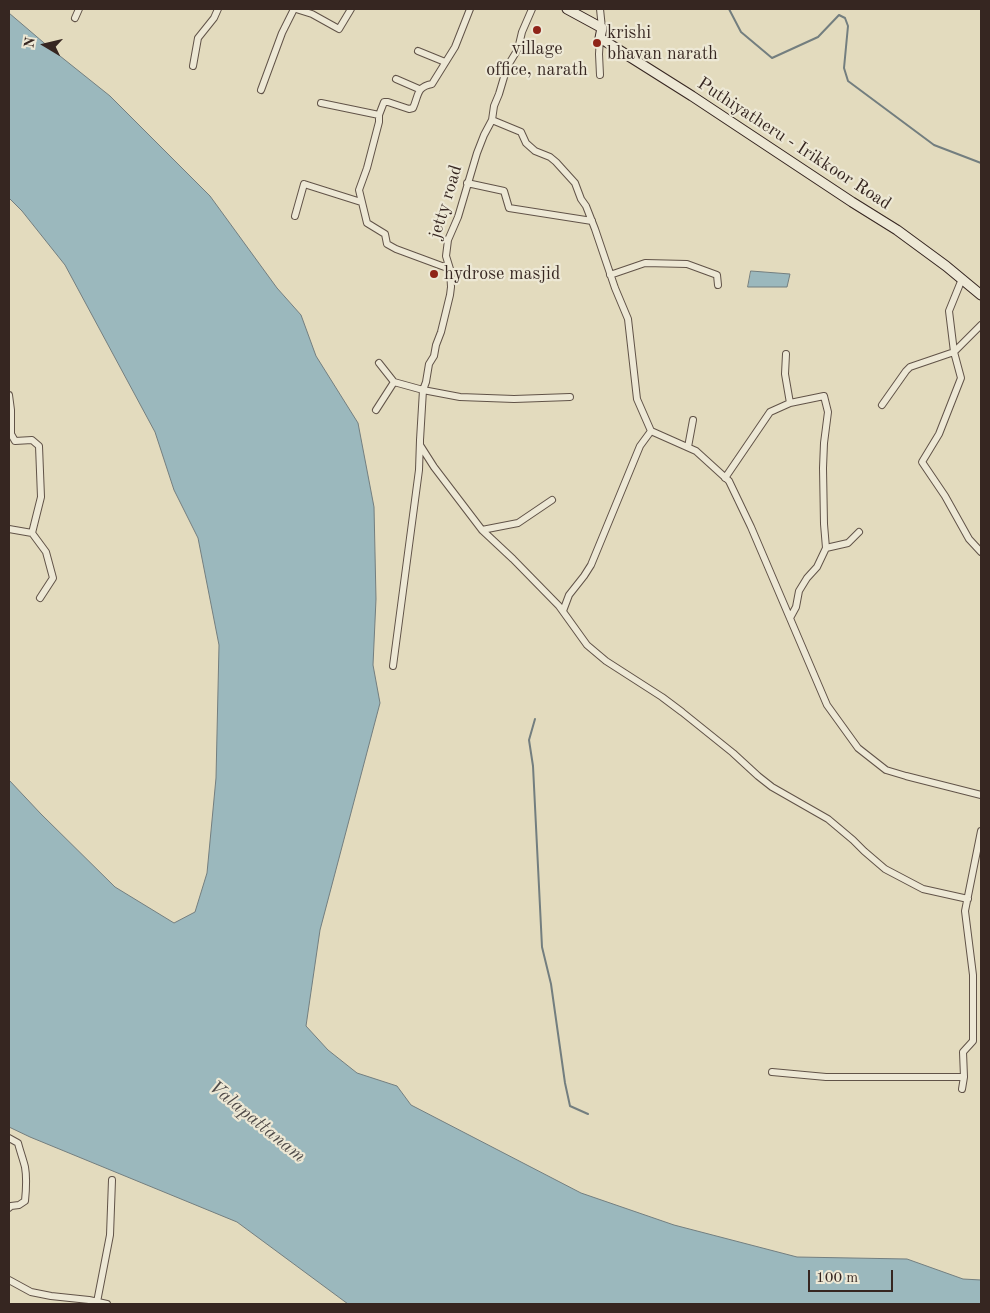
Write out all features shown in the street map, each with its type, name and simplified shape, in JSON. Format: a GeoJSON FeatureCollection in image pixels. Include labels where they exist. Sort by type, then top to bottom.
{"type":"FeatureCollection","features":[{"type":"Feature","properties":{"kind":"main road","name":"Puthiyatheru - Irikkoor Road"},"geometry":{"type":"LineString","coordinates":[[567,9],[692,96],[897,230],[981,295]]}},
{"type":"Feature","properties":{"kind":"street"},"geometry":{"type":"LineString","coordinates":[[75,18],[79,9]]}},
{"type":"Feature","properties":{"kind":"street"},"geometry":{"type":"LineString","coordinates":[[193,66],[198,38],[214,18],[218,9]]}},
{"type":"Feature","properties":{"kind":"street"},"geometry":{"type":"LineString","coordinates":[[260,90],[282,33],[295,9],[312,14],[339,29],[351,9]]}},
{"type":"Feature","properties":{"kind":"street"},"geometry":{"type":"LineString","coordinates":[[450,269],[387,244],[385,234],[367,223],[361,202],[360,190],[384,102],[413,108],[419,89],[424,85],[432,84],[455,47],[470,9]]}},
{"type":"Feature","properties":{"kind":"street","name":"jetty road"},"geometry":{"type":"LineString","coordinates":[[393,666],[419,470],[423,390],[450,295],[450,269],[446,256],[448,240],[458,217],[467,183],[484,136],[492,120],[494,106],[507,67],[518,49],[522,32],[532,9]]}},
{"type":"Feature","properties":{"kind":"street"},"geometry":{"type":"LineString","coordinates":[[600,9],[600,75]]}},
{"type":"Feature","properties":{"kind":"street"},"geometry":{"type":"LineString","coordinates":[[418,51],[445,62]]}},
{"type":"Feature","properties":{"kind":"street"},"geometry":{"type":"LineString","coordinates":[[396,79],[419,89]]}},
{"type":"Feature","properties":{"kind":"street"},"geometry":{"type":"LineString","coordinates":[[321,103],[379,115]]}},
{"type":"Feature","properties":{"kind":"street"},"geometry":{"type":"LineString","coordinates":[[492,120],[521,132],[526,143],[536,151],[550,157],[575,183],[592,221],[610,275],[628,319],[637,399],[651,431],[696,451],[729,481],[751,527],[827,705],[858,748],[886,770],[981,794]]}},
{"type":"Feature","properties":{"kind":"street"},"geometry":{"type":"LineString","coordinates":[[467,183],[504,191],[508,208],[592,221]]}},
{"type":"Feature","properties":{"kind":"street"},"geometry":{"type":"LineString","coordinates":[[295,216],[304,184],[361,202]]}},
{"type":"Feature","properties":{"kind":"street"},"geometry":{"type":"LineString","coordinates":[[610,275],[644,263],[687,264],[717,275],[718,285]]}},
{"type":"Feature","properties":{"kind":"street"},"geometry":{"type":"LineString","coordinates":[[962,279],[948,311],[960,378],[939,434],[922,462],[945,496],[969,539],[981,552]]}},
{"type":"Feature","properties":{"kind":"street"},"geometry":{"type":"LineString","coordinates":[[882,405],[910,367],[954,352],[981,325]]}},
{"type":"Feature","properties":{"kind":"street"},"geometry":{"type":"LineString","coordinates":[[786,354],[785,374],[790,403]]}},
{"type":"Feature","properties":{"kind":"street"},"geometry":{"type":"LineString","coordinates":[[379,363],[394,382],[423,390],[469,398],[514,400],[570,397]]}},
{"type":"Feature","properties":{"kind":"street"},"geometry":{"type":"LineString","coordinates":[[376,410],[394,382]]}},
{"type":"Feature","properties":{"kind":"street"},"geometry":{"type":"LineString","coordinates":[[9,395],[11,434],[15,441],[32,440],[39,446],[40,497],[32,533]]}},
{"type":"Feature","properties":{"kind":"street"},"geometry":{"type":"LineString","coordinates":[[725,478],[770,412],[790,403],[824,396],[828,412],[823,468],[826,548],[817,567],[799,591],[796,607],[790,618]]}},
{"type":"Feature","properties":{"kind":"street"},"geometry":{"type":"LineString","coordinates":[[688,447],[693,420]]}},
{"type":"Feature","properties":{"kind":"street"},"geometry":{"type":"LineString","coordinates":[[563,610],[569,595],[590,565],[640,446],[651,431]]}},
{"type":"Feature","properties":{"kind":"street"},"geometry":{"type":"LineString","coordinates":[[420,440],[420,445],[434,467],[482,530],[513,558],[563,610],[587,645],[606,661],[682,712],[772,786],[828,819],[886,869],[922,889],[968,899]]}},
{"type":"Feature","properties":{"kind":"street"},"geometry":{"type":"LineString","coordinates":[[482,530],[518,523],[552,500]]}},
{"type":"Feature","properties":{"kind":"street"},"geometry":{"type":"LineString","coordinates":[[9,529],[32,533],[46,552],[53,578],[40,598]]}},
{"type":"Feature","properties":{"kind":"street"},"geometry":{"type":"LineString","coordinates":[[826,548],[848,543],[859,532]]}},
{"type":"Feature","properties":{"kind":"street"},"geometry":{"type":"LineString","coordinates":[[962,1089],[964,1077],[963,1052],[973,1041],[973,975],[965,911],[981,831]]}},
{"type":"Feature","properties":{"kind":"street"},"geometry":{"type":"LineString","coordinates":[[772,1072],[826,1077],[964,1077]]}},
{"type":"Feature","properties":{"kind":"street"},"geometry":{"type":"LineString","coordinates":[[9,1138],[18,1143],[26,1170],[26,1192],[25,1201],[9,1208]]}},
{"type":"Feature","properties":{"kind":"street"},"geometry":{"type":"LineString","coordinates":[[97,1302],[110,1235],[112,1180]]}},
{"type":"Feature","properties":{"kind":"street"},"geometry":{"type":"LineString","coordinates":[[9,1280],[30,1292],[107,1304]]}},
{"type":"Feature","properties":{"kind":"water","name":"Valapattanam"},"geometry":{"type":"Polygon","coordinates":[[[9,13],[110,96],[210,196],[277,288],[301,315],[316,356],[358,423],[374,507],[376,599],[373,665],[380,703],[320,930],[306,1026],[328,1050],[357,1073],[397,1086],[411,1105],[581,1193],[674,1225],[797,1257],[907,1259],[963,1279],[981,1280],[981,1304],[348,1304],[237,1222],[9,1127],[9,780],[115,887],[174,923],[195,912],[207,873],[216,778],[219,645],[198,538],[174,490],[155,432],[65,265],[22,211],[9,198],[9,13]]]}},
{"type":"Feature","properties":{"kind":"water"},"geometry":{"type":"Polygon","coordinates":[[[751,271],[790,274],[787,287],[748,287],[751,271]]]}},
{"type":"Feature","properties":{"kind":"waterway"},"geometry":{"type":"LineString","coordinates":[[729,9],[741,32],[772,58],[818,37],[839,15],[845,18],[848,26],[844,68],[848,81],[934,145],[981,163]]}},
{"type":"Feature","properties":{"kind":"waterway"},"geometry":{"type":"LineString","coordinates":[[535,719],[529,740],[533,766],[542,947],[551,984],[570,1106],[588,1114]]}},
{"type":"Feature","properties":{"kind":"place","name":"village office, narath"},"geometry":{"type":"Point","coordinates":[537,30]}},
{"type":"Feature","properties":{"kind":"place","name":"krishi bhavan narath"},"geometry":{"type":"Point","coordinates":[597,43]}},
{"type":"Feature","properties":{"kind":"place","name":"hydrose masjid"},"geometry":{"type":"Point","coordinates":[434,274]}}]}
